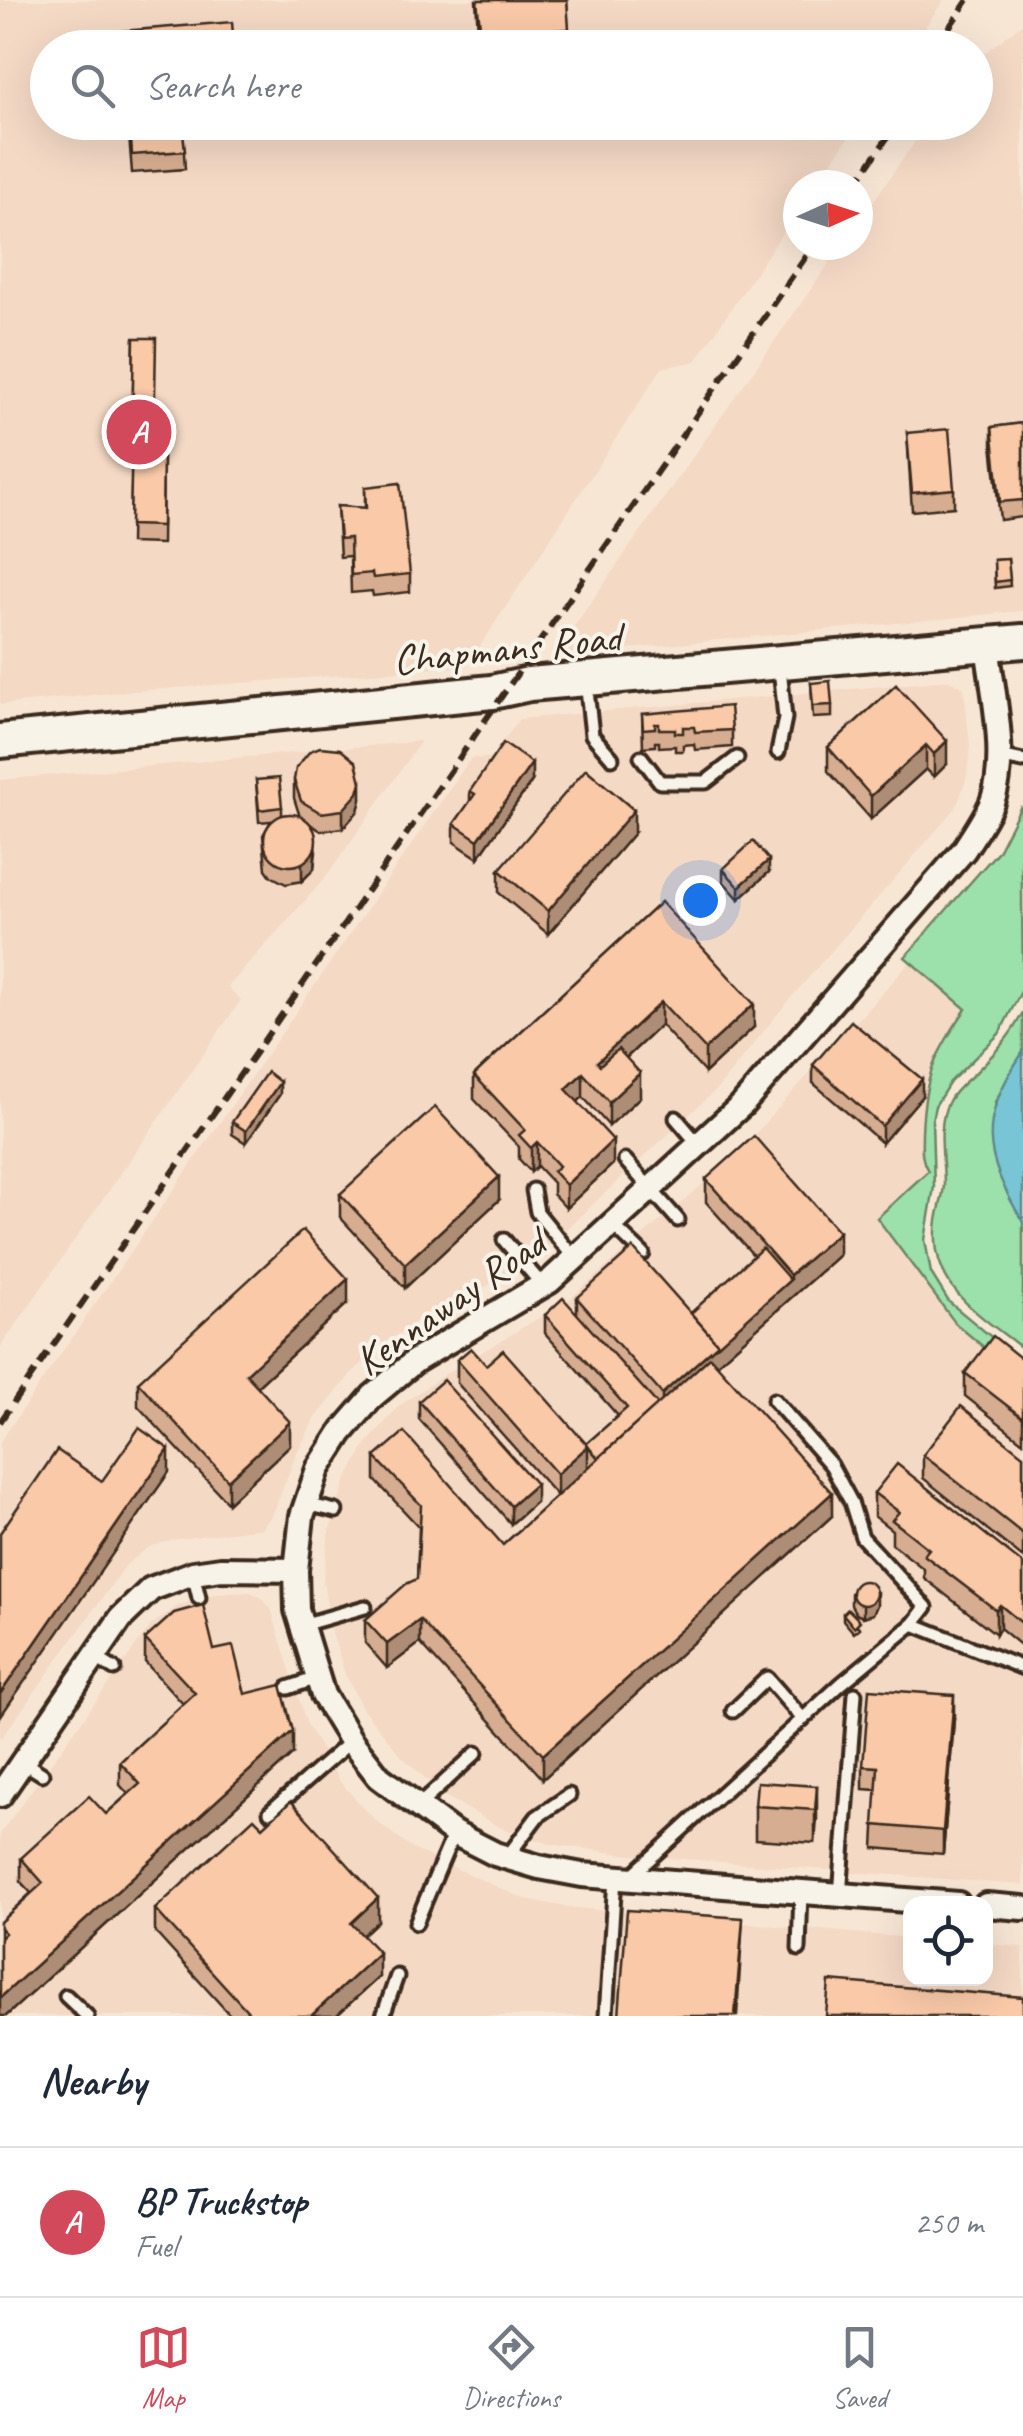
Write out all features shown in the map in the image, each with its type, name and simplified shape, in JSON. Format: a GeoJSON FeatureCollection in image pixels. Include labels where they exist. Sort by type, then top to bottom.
{"type":"FeatureCollection","features":[{"type":"Feature","properties":{"kind":"street","name":"Chapmans Road"},"geometry":{"type":"LineString","coordinates":[[0,740],[1023,641]]}},
{"type":"Feature","properties":{"kind":"street","name":"Kennaway Road"},"geometry":{"type":"LineString","coordinates":[[903,1900],[539,1868],[454,1834],[379,1777],[351,1741],[317,1678],[297,1610],[296,1570],[306,1504],[318,1469],[341,1433],[373,1396],[415,1360],[543,1286],[700,1145],[743,1104],[964,850],[993,799],[999,756],[988,644]]}},
{"type":"Feature","properties":{"kind":"street"},"geometry":{"type":"LineString","coordinates":[[0,1795],[32,1768],[104,1663],[136,1600],[151,1589],[193,1572],[296,1570]]}},
{"type":"Feature","properties":{"kind":"street"},"geometry":{"type":"LineString","coordinates":[[993,1906],[1023,1908]]}},
{"type":"Feature","properties":{"kind":"lane"},"geometry":{"type":"LineString","coordinates":[[778,752],[785,718],[780,663]]}},
{"type":"Feature","properties":{"kind":"lane"},"geometry":{"type":"LineString","coordinates":[[586,681],[592,735],[612,758]]}},
{"type":"Feature","properties":{"kind":"lane"},"geometry":{"type":"LineString","coordinates":[[999,756],[1023,761]]}},
{"type":"Feature","properties":{"kind":"lane"},"geometry":{"type":"LineString","coordinates":[[641,757],[660,782],[706,782],[737,758]]}},
{"type":"Feature","properties":{"kind":"lane"},"geometry":{"type":"LineString","coordinates":[[676,1118],[700,1145]]}},
{"type":"Feature","properties":{"kind":"lane"},"geometry":{"type":"LineString","coordinates":[[625,1160],[678,1220]]}},
{"type":"Feature","properties":{"kind":"lane"},"geometry":{"type":"LineString","coordinates":[[534,1190],[537,1212],[575,1259]]}},
{"type":"Feature","properties":{"kind":"lane"},"geometry":{"type":"LineString","coordinates":[[613,1225],[643,1254]]}},
{"type":"Feature","properties":{"kind":"lane"},"geometry":{"type":"LineString","coordinates":[[504,1240],[543,1286]]}},
{"type":"Feature","properties":{"kind":"lane"},"geometry":{"type":"LineString","coordinates":[[606,2016],[622,1878],[913,1624],[926,1608],[862,1537],[851,1502],[831,1464],[774,1400]]}},
{"type":"Feature","properties":{"kind":"lane"},"geometry":{"type":"LineString","coordinates":[[306,1504],[336,1511]]}},
{"type":"Feature","properties":{"kind":"lane"},"geometry":{"type":"LineString","coordinates":[[193,1572],[199,1598]]}},
{"type":"Feature","properties":{"kind":"lane"},"geometry":{"type":"LineString","coordinates":[[301,1626],[365,1606]]}},
{"type":"Feature","properties":{"kind":"lane"},"geometry":{"type":"LineString","coordinates":[[913,1624],[1023,1668]]}},
{"type":"Feature","properties":{"kind":"lane"},"geometry":{"type":"LineString","coordinates":[[288,1688],[317,1678]]}},
{"type":"Feature","properties":{"kind":"lane"},"geometry":{"type":"LineString","coordinates":[[734,1710],[768,1678],[803,1718]]}},
{"type":"Feature","properties":{"kind":"lane"},"geometry":{"type":"LineString","coordinates":[[840,1896],[862,1695],[841,1684]]}},
{"type":"Feature","properties":{"kind":"lane"},"geometry":{"type":"LineString","coordinates":[[270,1812],[351,1741]]}},
{"type":"Feature","properties":{"kind":"lane"},"geometry":{"type":"LineString","coordinates":[[416,1808],[476,1753]]}},
{"type":"Feature","properties":{"kind":"lane"},"geometry":{"type":"LineString","coordinates":[[507,1858],[537,1817],[570,1795]]}},
{"type":"Feature","properties":{"kind":"lane"},"geometry":{"type":"LineString","coordinates":[[416,1923],[454,1834]]}},
{"type":"Feature","properties":{"kind":"lane"},"geometry":{"type":"LineString","coordinates":[[799,1949],[801,1892]]}},
{"type":"Feature","properties":{"kind":"lane"},"geometry":{"type":"LineString","coordinates":[[383,2016],[398,1976]]}},
{"type":"Feature","properties":{"kind":"lane"},"geometry":{"type":"LineString","coordinates":[[66,1996],[87,2016]]}},
{"type":"Feature","properties":{"kind":"shaded area"},"geometry":{"type":"Polygon","coordinates":[[[0,0],[944,0],[923,30],[30,30],[30,140],[847,140],[826,170],[783,170],[783,232],[696,361],[662,368],[467,666],[0,705],[0,0]]]}},
{"type":"Feature","properties":{"kind":"shaded area"},"geometry":{"type":"Polygon","coordinates":[[[1023,23],[1023,611],[553,656],[831,260],[873,260],[873,202],[916,140],[993,140],[993,47],[1023,23]]]}},
{"type":"Feature","properties":{"kind":"shaded area"},"geometry":{"type":"Polygon","coordinates":[[[949,680],[964,688],[970,745],[967,777],[956,808],[719,1087],[547,1247],[489,1285],[434,1310],[385,1343],[351,1374],[315,1419],[297,1452],[273,1514],[262,1528],[172,1540],[149,1547],[127,1564],[0,1740],[0,1442],[471,758],[491,758],[519,719],[949,680]]]}},
{"type":"Feature","properties":{"kind":"shaded area"},"geometry":{"type":"Polygon","coordinates":[[[421,741],[327,876],[228,987],[241,1000],[0,1348],[0,780],[421,741]]]}},
{"type":"Feature","properties":{"kind":"shaded area"},"geometry":{"type":"Polygon","coordinates":[[[910,962],[966,1009],[941,1044],[925,1085],[929,1170],[877,1218],[956,1324],[1023,1380],[1023,1885],[630,1855],[550,1844],[503,1829],[446,1797],[403,1758],[362,1708],[345,1674],[331,1630],[323,1581],[329,1532],[345,1482],[367,1443],[399,1406],[567,1301],[734,1157],[910,962]]]}},
{"type":"Feature","properties":{"kind":"shaded area"},"geometry":{"type":"Polygon","coordinates":[[[250,1592],[260,1596],[271,1609],[307,1725],[341,1783],[375,1820],[413,1849],[522,1898],[566,1907],[903,1937],[903,1986],[993,1986],[993,1945],[1023,1947],[1023,2016],[0,2016],[0,1834],[151,1625],[179,1605],[215,1594],[250,1592]]]}},
{"type":"Feature","properties":{"kind":"green space"},"geometry":{"type":"Polygon","coordinates":[[[1021,806],[1023,988],[999,1034],[950,1082],[935,1106],[934,1187],[925,1240],[931,1273],[949,1302],[1023,1363],[1023,1380],[956,1324],[877,1218],[928,1171],[922,1148],[928,1081],[946,1040],[966,1009],[905,957],[998,851],[1021,806]]]}},
{"type":"Feature","properties":{"kind":"green space"},"geometry":{"type":"Polygon","coordinates":[[[1023,1012],[1023,1052],[995,1102],[1008,1194],[1023,1222],[1023,1349],[977,1313],[951,1285],[937,1251],[936,1231],[944,1185],[945,1110],[954,1093],[1002,1044],[1023,1012]]]}},
{"type":"Feature","properties":{"kind":"water"},"geometry":{"type":"Polygon","coordinates":[[[1023,1052],[1023,1222],[999,1176],[991,1137],[998,1098],[1023,1052]]]}},
{"type":"Feature","properties":{"kind":"building"},"geometry":{"type":"Polygon","coordinates":[[[477,0],[567,0],[569,29],[480,30],[477,0]]]}},
{"type":"Feature","properties":{"kind":"building"},"geometry":{"type":"Polygon","coordinates":[[[232,22],[233,30],[135,30],[232,22]]]}},
{"type":"Feature","properties":{"kind":"building"},"geometry":{"type":"Polygon","coordinates":[[[131,140],[184,140],[185,151],[132,155],[131,140]]]}},
{"type":"Feature","properties":{"kind":"building"},"geometry":{"type":"Polygon","coordinates":[[[134,338],[156,338],[154,453],[163,453],[162,526],[130,525],[134,338]]]}},
{"type":"Feature","properties":{"kind":"building"},"geometry":{"type":"Polygon","coordinates":[[[1023,423],[1023,500],[1000,502],[992,427],[1023,423]]]}},
{"type":"Feature","properties":{"kind":"building"},"geometry":{"type":"Polygon","coordinates":[[[949,429],[954,489],[912,493],[907,433],[949,429]]]}},
{"type":"Feature","properties":{"kind":"building"},"geometry":{"type":"Polygon","coordinates":[[[400,483],[410,574],[373,578],[372,573],[351,575],[350,538],[340,539],[337,506],[366,508],[365,487],[400,483]]]}},
{"type":"Feature","properties":{"kind":"building"},"geometry":{"type":"Polygon","coordinates":[[[1008,559],[1010,580],[995,582],[994,560],[1008,559]]]}},
{"type":"Feature","properties":{"kind":"building"},"geometry":{"type":"Polygon","coordinates":[[[830,681],[832,705],[813,706],[811,683],[830,681]]]}},
{"type":"Feature","properties":{"kind":"building"},"geometry":{"type":"Polygon","coordinates":[[[896,685],[947,741],[934,754],[926,745],[871,796],[828,747],[896,685]]]}},
{"type":"Feature","properties":{"kind":"building"},"geometry":{"type":"Polygon","coordinates":[[[730,706],[732,730],[695,732],[694,727],[683,727],[683,733],[675,733],[675,729],[659,729],[659,724],[643,729],[642,714],[730,706]]]}},
{"type":"Feature","properties":{"kind":"building"},"geometry":{"type":"Polygon","coordinates":[[[503,743],[532,763],[478,840],[454,824],[475,794],[470,791],[503,743]]]}},
{"type":"Feature","properties":{"kind":"building"},"geometry":{"type":"Polygon","coordinates":[[[320,747],[340,749],[356,762],[361,782],[358,793],[343,810],[321,813],[301,801],[294,780],[296,768],[310,751],[320,747]]]}},
{"type":"Feature","properties":{"kind":"building"},"geometry":{"type":"Polygon","coordinates":[[[586,769],[634,810],[548,911],[499,870],[586,769]]]}},
{"type":"Feature","properties":{"kind":"building"},"geometry":{"type":"Polygon","coordinates":[[[279,778],[282,807],[259,810],[256,780],[279,778]]]}},
{"type":"Feature","properties":{"kind":"building"},"geometry":{"type":"Polygon","coordinates":[[[290,814],[308,822],[316,840],[308,858],[290,866],[272,858],[264,840],[272,822],[290,814]]]}},
{"type":"Feature","properties":{"kind":"building"},"geometry":{"type":"Polygon","coordinates":[[[753,841],[769,860],[739,887],[723,869],[753,841]]]}},
{"type":"Feature","properties":{"kind":"building"},"geometry":{"type":"Polygon","coordinates":[[[661,902],[754,1004],[705,1049],[661,1002],[597,1062],[600,1065],[618,1049],[640,1073],[609,1102],[583,1073],[566,1089],[613,1140],[566,1185],[553,1171],[559,1166],[537,1142],[531,1148],[519,1135],[525,1130],[474,1075],[661,902]]]}},
{"type":"Feature","properties":{"kind":"building"},"geometry":{"type":"Polygon","coordinates":[[[851,1021],[922,1079],[882,1126],[813,1065],[851,1021]]]}},
{"type":"Feature","properties":{"kind":"building"},"geometry":{"type":"Polygon","coordinates":[[[267,1072],[280,1082],[246,1131],[232,1122],[267,1072]]]}},
{"type":"Feature","properties":{"kind":"building"},"geometry":{"type":"Polygon","coordinates":[[[435,1107],[499,1177],[405,1264],[340,1194],[435,1107]]]}},
{"type":"Feature","properties":{"kind":"building"},"geometry":{"type":"Polygon","coordinates":[[[754,1136],[839,1232],[790,1275],[706,1179],[754,1136]]]}},
{"type":"Feature","properties":{"kind":"building"},"geometry":{"type":"Polygon","coordinates":[[[303,1230],[348,1279],[246,1374],[290,1422],[228,1480],[138,1382],[303,1230]]]}},
{"type":"Feature","properties":{"kind":"building"},"geometry":{"type":"Polygon","coordinates":[[[633,1248],[718,1344],[662,1394],[577,1298],[633,1248]]]}},
{"type":"Feature","properties":{"kind":"building"},"geometry":{"type":"Polygon","coordinates":[[[762,1248],[790,1280],[717,1346],[691,1313],[762,1248]]]}},
{"type":"Feature","properties":{"kind":"building"},"geometry":{"type":"Polygon","coordinates":[[[563,1298],[658,1405],[598,1458],[586,1444],[627,1408],[545,1315],[563,1298]]]}},
{"type":"Feature","properties":{"kind":"building"},"geometry":{"type":"Polygon","coordinates":[[[993,1336],[1023,1360],[1023,1418],[965,1373],[993,1336]]]}},
{"type":"Feature","properties":{"kind":"building"},"geometry":{"type":"Polygon","coordinates":[[[471,1348],[486,1365],[503,1350],[588,1446],[557,1474],[457,1360],[471,1348]]]}},
{"type":"Feature","properties":{"kind":"building"},"geometry":{"type":"Polygon","coordinates":[[[710,1357],[832,1493],[543,1755],[420,1620],[387,1644],[365,1620],[417,1579],[421,1505],[375,1457],[404,1432],[503,1545],[710,1357]]]}},
{"type":"Feature","properties":{"kind":"building"},"geometry":{"type":"Polygon","coordinates":[[[443,1380],[536,1484],[511,1506],[419,1401],[443,1380]]]}},
{"type":"Feature","properties":{"kind":"building"},"geometry":{"type":"Polygon","coordinates":[[[961,1406],[1023,1455],[1023,1534],[923,1455],[961,1406]]]}},
{"type":"Feature","properties":{"kind":"building"},"geometry":{"type":"Polygon","coordinates":[[[139,1428],[169,1449],[0,1694],[0,1533],[57,1450],[102,1481],[139,1428]]]}},
{"type":"Feature","properties":{"kind":"building"},"geometry":{"type":"Polygon","coordinates":[[[897,1464],[1023,1564],[1023,1624],[1000,1605],[996,1610],[924,1555],[929,1549],[892,1520],[899,1512],[874,1493],[897,1464]]]}},
{"type":"Feature","properties":{"kind":"building"},"geometry":{"type":"Polygon","coordinates":[[[864,1581],[876,1593],[864,1605],[852,1593],[864,1581]]]}},
{"type":"Feature","properties":{"kind":"building"},"geometry":{"type":"Polygon","coordinates":[[[203,1605],[214,1650],[233,1646],[245,1694],[281,1685],[293,1731],[0,1998],[0,1938],[5,1933],[0,1922],[43,1883],[21,1858],[89,1796],[106,1814],[140,1784],[120,1762],[195,1693],[145,1639],[174,1613],[203,1605]]]}},
{"type":"Feature","properties":{"kind":"building"},"geometry":{"type":"Polygon","coordinates":[[[848,1609],[860,1621],[854,1627],[843,1614],[848,1609]]]}},
{"type":"Feature","properties":{"kind":"building"},"geometry":{"type":"Polygon","coordinates":[[[869,1689],[954,1695],[943,1831],[874,1825],[878,1767],[863,1766],[869,1689]]]}},
{"type":"Feature","properties":{"kind":"building"},"geometry":{"type":"Polygon","coordinates":[[[757,1782],[817,1786],[815,1810],[755,1806],[757,1782]]]}},
{"type":"Feature","properties":{"kind":"building"},"geometry":{"type":"Polygon","coordinates":[[[291,1801],[378,1898],[351,1923],[379,1953],[311,2016],[252,2016],[155,1909],[254,1818],[263,1827],[291,1801]]]}},
{"type":"Feature","properties":{"kind":"building"},"geometry":{"type":"Polygon","coordinates":[[[627,1910],[743,1918],[735,2016],[619,2016],[627,1910]]]}},
{"type":"Feature","properties":{"kind":"building"},"geometry":{"type":"Polygon","coordinates":[[[829,1981],[1023,1997],[1023,2016],[826,2016],[829,1981]]]}},
{"type":"Feature","properties":{"kind":"railway"},"geometry":{"type":"LineString","coordinates":[[947,30],[968,0]]}},
{"type":"Feature","properties":{"kind":"railway"},"geometry":{"type":"LineString","coordinates":[[865,170],[886,140]]}},
{"type":"Feature","properties":{"kind":"railway"},"geometry":{"type":"LineString","coordinates":[[0,1422],[804,260]]}},
{"type":"Feature","properties":{"kind":"place","name":"BP Truckstop"},"geometry":{"type":"Point","coordinates":[139,432]}}]}
